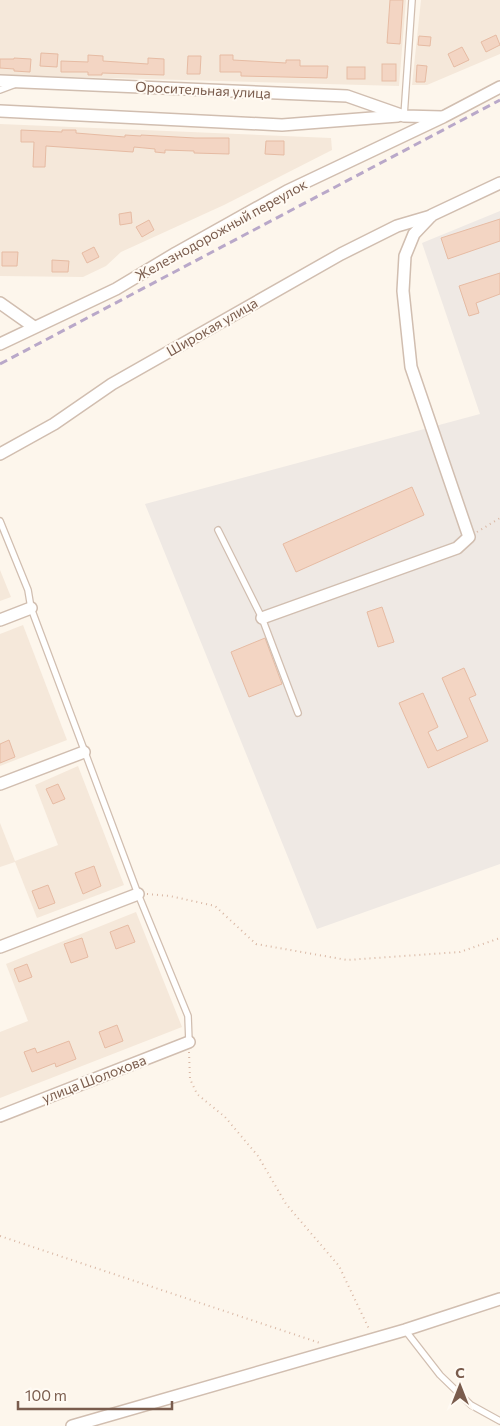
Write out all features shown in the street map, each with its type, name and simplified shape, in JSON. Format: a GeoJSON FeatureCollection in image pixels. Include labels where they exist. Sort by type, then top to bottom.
{"type":"FeatureCollection","features":[{"type":"Feature","properties":{"kind":"street","name":"Оросительная улица"},"geometry":{"type":"LineString","coordinates":[[0,81],[346,96],[404,116]]}},
{"type":"Feature","properties":{"kind":"street"},"geometry":{"type":"LineString","coordinates":[[444,118],[500,87]]}},
{"type":"Feature","properties":{"kind":"street","name":"Оросительная улица"},"geometry":{"type":"LineString","coordinates":[[0,111],[282,125],[404,116],[444,118]]}},
{"type":"Feature","properties":{"kind":"street","name":"Железнодорожный переулок"},"geometry":{"type":"LineString","coordinates":[[0,344],[116,289],[287,191],[444,118]]}},
{"type":"Feature","properties":{"kind":"street"},"geometry":{"type":"LineString","coordinates":[[262,618],[456,548],[469,537],[411,368],[403,291],[405,256],[414,234],[432,215],[500,183]]}},
{"type":"Feature","properties":{"kind":"street","name":"Широкая улица"},"geometry":{"type":"LineString","coordinates":[[0,454],[54,424],[112,384],[342,254],[397,226],[432,215]]}},
{"type":"Feature","properties":{"kind":"street"},"geometry":{"type":"LineString","coordinates":[[0,302],[34,327]]}},
{"type":"Feature","properties":{"kind":"street"},"geometry":{"type":"LineString","coordinates":[[0,620],[31,608]]}},
{"type":"Feature","properties":{"kind":"street"},"geometry":{"type":"LineString","coordinates":[[0,784],[84,752]]}},
{"type":"Feature","properties":{"kind":"street"},"geometry":{"type":"LineString","coordinates":[[0,947],[138,894]]}},
{"type":"Feature","properties":{"kind":"street","name":"улица Шолохова"},"geometry":{"type":"LineString","coordinates":[[0,1116],[189,1042]]}},
{"type":"Feature","properties":{"kind":"street"},"geometry":{"type":"LineString","coordinates":[[72,1426],[375,1339],[500,1299]]}},
{"type":"Feature","properties":{"kind":"lane"},"geometry":{"type":"LineString","coordinates":[[404,116],[412,0]]}},
{"type":"Feature","properties":{"kind":"lane"},"geometry":{"type":"LineString","coordinates":[[0,90],[23,82]]}},
{"type":"Feature","properties":{"kind":"lane"},"geometry":{"type":"LineString","coordinates":[[0,521],[28,590],[31,608],[84,752],[138,894],[188,1016],[189,1042]]}},
{"type":"Feature","properties":{"kind":"lane"},"geometry":{"type":"LineString","coordinates":[[218,530],[262,618],[298,713]]}},
{"type":"Feature","properties":{"kind":"lane"},"geometry":{"type":"LineString","coordinates":[[405,1330],[440,1375],[472,1405],[500,1421]]}},
{"type":"Feature","properties":{"kind":"path"},"geometry":{"type":"LineString","coordinates":[[469,537],[500,518]]}},
{"type":"Feature","properties":{"kind":"path"},"geometry":{"type":"LineString","coordinates":[[138,894],[170,896],[216,906],[256,944],[347,960],[460,952],[500,938]]}},
{"type":"Feature","properties":{"kind":"path"},"geometry":{"type":"LineString","coordinates":[[189,1042],[190,1078],[197,1094],[225,1118],[258,1156],[286,1204],[338,1266],[364,1321],[375,1339]]}},
{"type":"Feature","properties":{"kind":"path"},"geometry":{"type":"LineString","coordinates":[[0,1236],[337,1349]]}},
{"type":"Feature","properties":{"kind":"shaded area"},"geometry":{"type":"Polygon","coordinates":[[[0,0],[406,0],[399,86],[0,75],[0,0]]]}},
{"type":"Feature","properties":{"kind":"shaded area"},"geometry":{"type":"Polygon","coordinates":[[[421,0],[500,0],[500,54],[427,85],[412,85],[421,0]]]}},
{"type":"Feature","properties":{"kind":"shaded area"},"geometry":{"type":"Polygon","coordinates":[[[0,124],[331,138],[332,150],[224,205],[121,252],[106,266],[83,277],[0,276],[0,124]]]}},
{"type":"Feature","properties":{"kind":"shaded area"},"geometry":{"type":"Polygon","coordinates":[[[500,211],[500,864],[317,929],[145,504],[480,414],[422,243],[500,211]]]}},
{"type":"Feature","properties":{"kind":"shaded area"},"geometry":{"type":"Polygon","coordinates":[[[0,570],[11,597],[0,601],[0,570]]]}},
{"type":"Feature","properties":{"kind":"shaded area"},"geometry":{"type":"Polygon","coordinates":[[[23,625],[67,740],[0,766],[0,634],[23,625]]]}},
{"type":"Feature","properties":{"kind":"shaded area"},"geometry":{"type":"Polygon","coordinates":[[[78,766],[124,885],[37,918],[15,862],[0,867],[0,823],[15,861],[58,845],[35,785],[78,766]]]}},
{"type":"Feature","properties":{"kind":"shaded area"},"geometry":{"type":"Polygon","coordinates":[[[136,912],[182,1027],[0,1098],[0,1032],[28,1021],[6,964],[136,912]]]}},
{"type":"Feature","properties":{"kind":"building"},"geometry":{"type":"Polygon","coordinates":[[[390,0],[403,0],[400,44],[387,43],[390,0]]]}},
{"type":"Feature","properties":{"kind":"building"},"geometry":{"type":"Polygon","coordinates":[[[496,35],[500,45],[486,52],[481,42],[496,35]]]}},
{"type":"Feature","properties":{"kind":"building"},"geometry":{"type":"Polygon","coordinates":[[[419,36],[431,37],[430,46],[418,45],[419,36]]]}},
{"type":"Feature","properties":{"kind":"building"},"geometry":{"type":"Polygon","coordinates":[[[462,47],[469,60],[454,67],[448,54],[462,47]]]}},
{"type":"Feature","properties":{"kind":"building"},"geometry":{"type":"Polygon","coordinates":[[[41,53],[58,54],[57,67],[40,66],[41,53]]]}},
{"type":"Feature","properties":{"kind":"building"},"geometry":{"type":"Polygon","coordinates":[[[88,55],[103,56],[103,61],[148,64],[148,58],[164,59],[164,75],[102,73],[102,75],[88,75],[88,72],[61,72],[61,61],[88,62],[88,55]]]}},
{"type":"Feature","properties":{"kind":"building"},"geometry":{"type":"Polygon","coordinates":[[[220,55],[233,55],[233,60],[286,63],[286,60],[300,60],[300,66],[328,66],[327,78],[241,76],[241,72],[220,72],[220,55]]]}},
{"type":"Feature","properties":{"kind":"building"},"geometry":{"type":"Polygon","coordinates":[[[188,56],[201,56],[200,74],[187,74],[188,56]]]}},
{"type":"Feature","properties":{"kind":"building"},"geometry":{"type":"Polygon","coordinates":[[[0,59],[31,59],[30,72],[0,68],[0,59]]]}},
{"type":"Feature","properties":{"kind":"building"},"geometry":{"type":"Polygon","coordinates":[[[382,64],[396,64],[396,81],[382,81],[382,64]]]}},
{"type":"Feature","properties":{"kind":"building"},"geometry":{"type":"Polygon","coordinates":[[[417,65],[427,66],[425,82],[416,82],[417,65]]]}},
{"type":"Feature","properties":{"kind":"building"},"geometry":{"type":"Polygon","coordinates":[[[347,67],[365,67],[365,79],[347,79],[347,67]]]}},
{"type":"Feature","properties":{"kind":"building"},"geometry":{"type":"Polygon","coordinates":[[[21,130],[62,132],[62,130],[76,130],[76,133],[125,137],[125,135],[141,135],[229,138],[229,154],[165,150],[165,153],[155,152],[155,149],[134,147],[133,152],[46,146],[45,167],[33,167],[34,142],[21,142],[21,130]]]}},
{"type":"Feature","properties":{"kind":"building"},"geometry":{"type":"Polygon","coordinates":[[[266,141],[284,141],[284,155],[265,154],[266,141]]]}},
{"type":"Feature","properties":{"kind":"building"},"geometry":{"type":"Polygon","coordinates":[[[131,212],[132,223],[120,225],[119,214],[131,212]]]}},
{"type":"Feature","properties":{"kind":"building"},"geometry":{"type":"Polygon","coordinates":[[[500,219],[500,241],[448,259],[441,238],[500,219]]]}},
{"type":"Feature","properties":{"kind":"building"},"geometry":{"type":"Polygon","coordinates":[[[149,220],[154,230],[142,237],[136,227],[149,220]]]}},
{"type":"Feature","properties":{"kind":"building"},"geometry":{"type":"Polygon","coordinates":[[[94,247],[99,257],[87,263],[82,253],[94,247]]]}},
{"type":"Feature","properties":{"kind":"building"},"geometry":{"type":"Polygon","coordinates":[[[2,252],[18,252],[17,266],[2,266],[2,252]]]}},
{"type":"Feature","properties":{"kind":"building"},"geometry":{"type":"Polygon","coordinates":[[[52,260],[69,261],[68,272],[52,272],[52,260]]]}},
{"type":"Feature","properties":{"kind":"building"},"geometry":{"type":"Polygon","coordinates":[[[500,273],[500,294],[476,303],[479,313],[469,316],[459,286],[500,273]]]}},
{"type":"Feature","properties":{"kind":"building"},"geometry":{"type":"Polygon","coordinates":[[[412,487],[424,515],[296,572],[283,544],[412,487]]]}},
{"type":"Feature","properties":{"kind":"building"},"geometry":{"type":"Polygon","coordinates":[[[382,607],[394,642],[378,647],[367,612],[382,607]]]}},
{"type":"Feature","properties":{"kind":"building"},"geometry":{"type":"Polygon","coordinates":[[[265,638],[282,684],[249,697],[231,652],[265,638]]]}},
{"type":"Feature","properties":{"kind":"building"},"geometry":{"type":"Polygon","coordinates":[[[464,668],[476,695],[469,698],[488,741],[428,768],[399,703],[423,693],[438,727],[428,732],[437,751],[468,737],[442,678],[464,668]]]}},
{"type":"Feature","properties":{"kind":"building"},"geometry":{"type":"Polygon","coordinates":[[[9,740],[15,757],[0,763],[0,744],[9,740]]]}},
{"type":"Feature","properties":{"kind":"building"},"geometry":{"type":"Polygon","coordinates":[[[58,784],[65,799],[53,804],[46,789],[58,784]]]}},
{"type":"Feature","properties":{"kind":"building"},"geometry":{"type":"Polygon","coordinates":[[[94,866],[101,886],[83,894],[75,873],[94,866]]]}},
{"type":"Feature","properties":{"kind":"building"},"geometry":{"type":"Polygon","coordinates":[[[48,885],[55,903],[39,909],[32,891],[48,885]]]}},
{"type":"Feature","properties":{"kind":"building"},"geometry":{"type":"Polygon","coordinates":[[[128,925],[135,942],[116,949],[110,932],[128,925]]]}},
{"type":"Feature","properties":{"kind":"building"},"geometry":{"type":"Polygon","coordinates":[[[82,938],[88,957],[71,963],[64,944],[82,938]]]}},
{"type":"Feature","properties":{"kind":"building"},"geometry":{"type":"Polygon","coordinates":[[[27,964],[32,977],[19,982],[14,969],[27,964]]]}},
{"type":"Feature","properties":{"kind":"building"},"geometry":{"type":"Polygon","coordinates":[[[117,1025],[123,1041],[105,1048],[99,1032],[117,1025]]]}},
{"type":"Feature","properties":{"kind":"building"},"geometry":{"type":"Polygon","coordinates":[[[69,1041],[76,1059],[56,1067],[55,1063],[32,1072],[24,1052],[35,1048],[37,1053],[69,1041]]]}},
{"type":"Feature","properties":{"kind":"railway"},"geometry":{"type":"LineString","coordinates":[[0,364],[500,100]]}}]}
